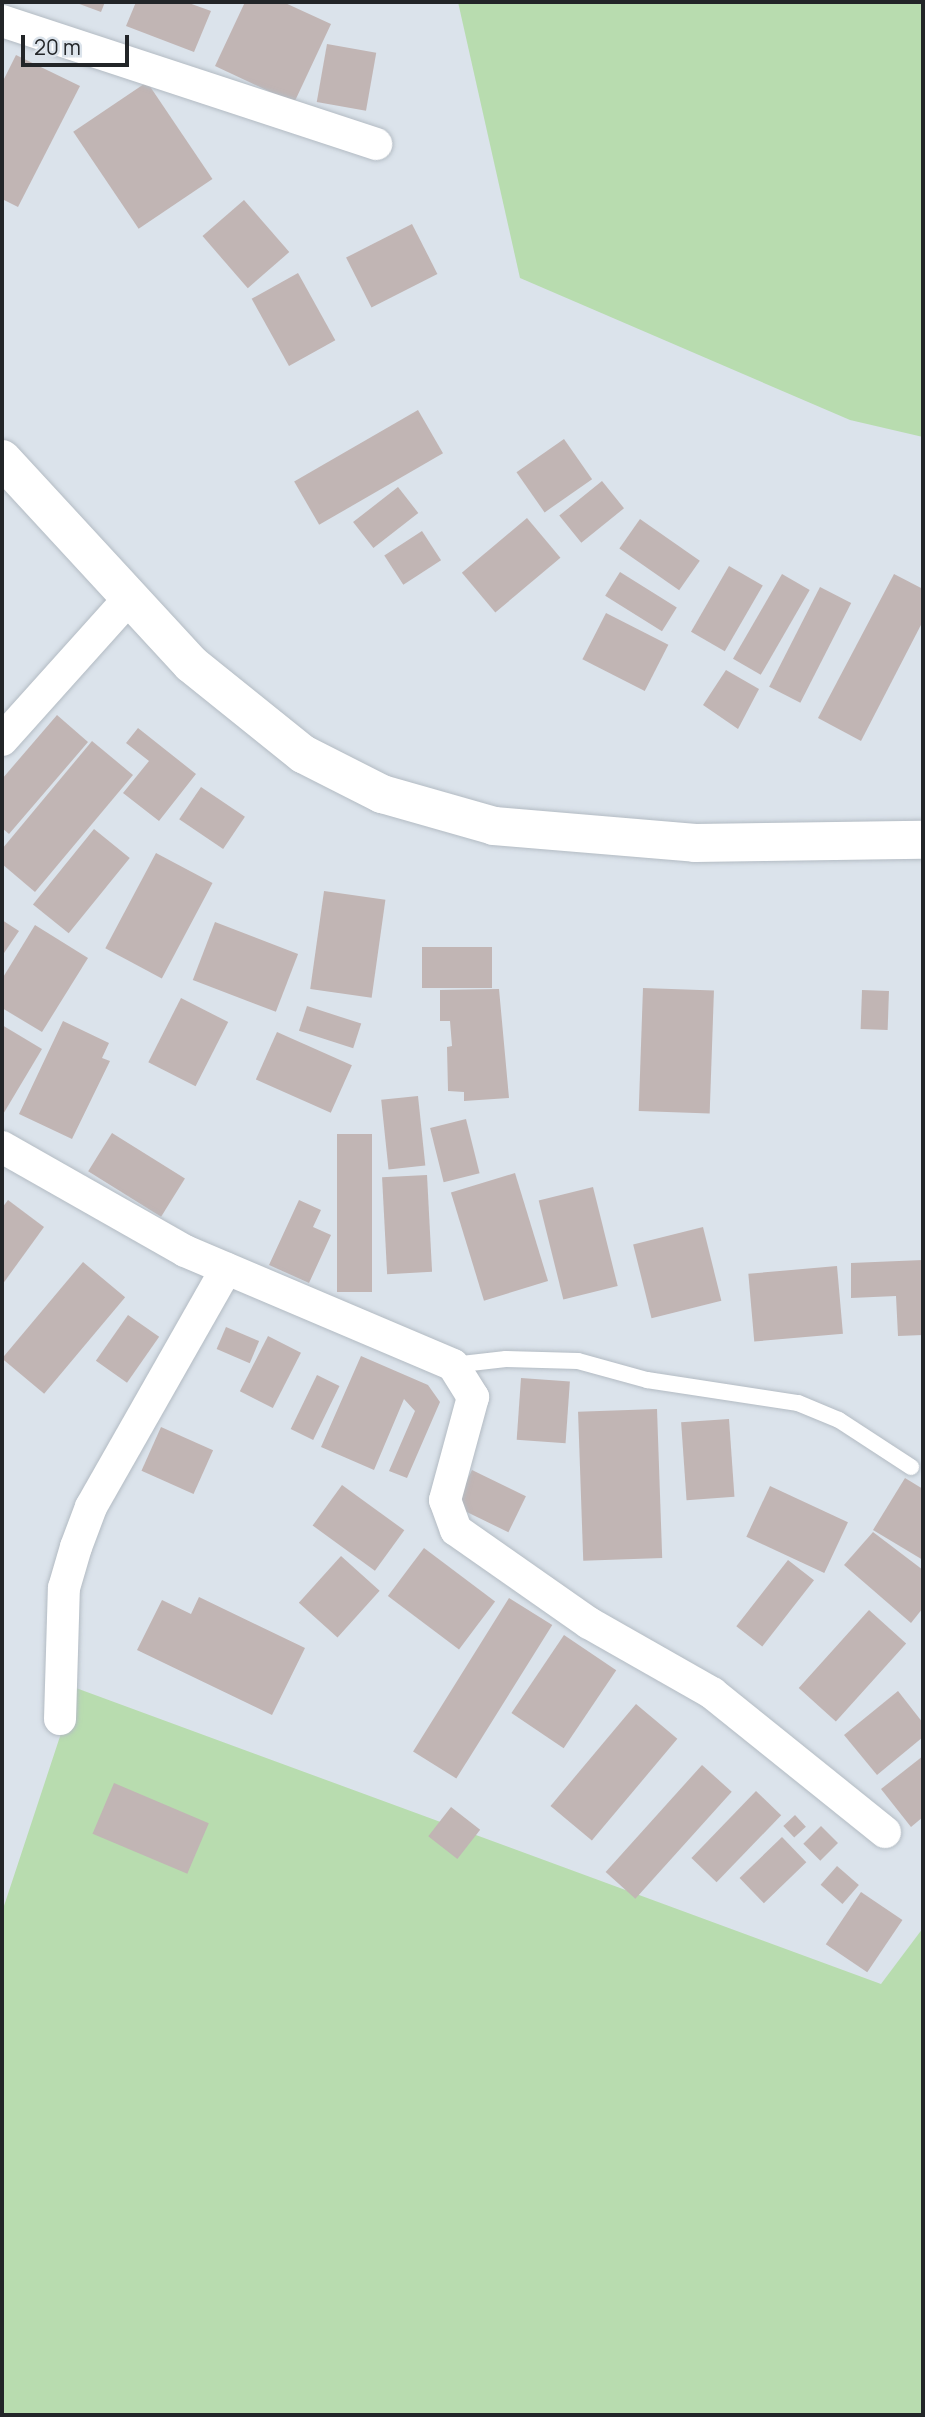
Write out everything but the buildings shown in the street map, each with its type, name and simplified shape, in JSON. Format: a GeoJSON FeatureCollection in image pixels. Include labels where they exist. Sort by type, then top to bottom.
{"type":"FeatureCollection","features":[{"type":"Feature","properties":{"kind":"street"},"geometry":{"type":"LineString","coordinates":[[2,21],[376,144]]}},
{"type":"Feature","properties":{"kind":"street"},"geometry":{"type":"LineString","coordinates":[[2,459],[191,664],[243,709],[303,754],[382,794],[508,828],[695,843],[923,840]]}},
{"type":"Feature","properties":{"kind":"street"},"geometry":{"type":"LineString","coordinates":[[2,740],[131,596]]}},
{"type":"Feature","properties":{"kind":"street"},"geometry":{"type":"LineString","coordinates":[[2,1147],[226,1269],[453,1365],[473,1397],[444,1500],[456,1530],[589,1623],[712,1693],[885,1832]]}},
{"type":"Feature","properties":{"kind":"street"},"geometry":{"type":"LineString","coordinates":[[60,1719],[64,1588],[76,1547],[92,1507],[226,1269]]}},
{"type":"Feature","properties":{"kind":"lane"},"geometry":{"type":"LineString","coordinates":[[453,1365],[506,1359],[579,1361],[647,1380],[798,1403],[839,1420],[911,1467]]}},
{"type":"Feature","properties":{"kind":"green space"},"geometry":{"type":"Polygon","coordinates":[[[458,2],[923,2],[923,437],[850,420],[520,278],[458,2]]]}},
{"type":"Feature","properties":{"kind":"green space"},"geometry":{"type":"Polygon","coordinates":[[[76,1688],[881,1984],[923,1928],[923,2415],[2,2415],[2,1912],[76,1688]]]}}]}
